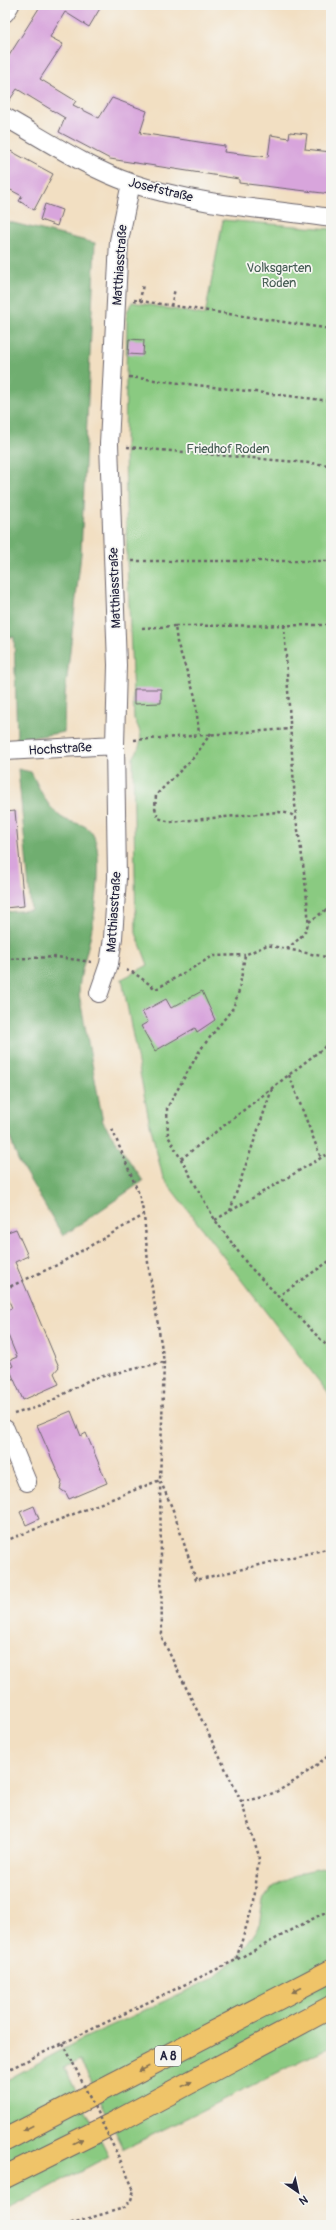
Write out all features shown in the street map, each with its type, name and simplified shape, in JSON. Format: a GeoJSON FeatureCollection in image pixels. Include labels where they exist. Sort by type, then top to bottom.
{"type":"FeatureCollection","features":[{"type":"Feature","properties":{"kind":"highway","name":"A 8"},"geometry":{"type":"LineString","coordinates":[[5,2140],[331,1971]]}},
{"type":"Feature","properties":{"kind":"highway","name":"A 8"},"geometry":{"type":"LineString","coordinates":[[5,2177],[116,2122],[331,2007]]}},
{"type":"Feature","properties":{"kind":"street"},"geometry":{"type":"LineString","coordinates":[[5,13],[10,5]]}},
{"type":"Feature","properties":{"kind":"street","name":"Josefstraße"},"geometry":{"type":"LineString","coordinates":[[5,117],[106,173],[131,183],[227,204],[331,218]]}},
{"type":"Feature","properties":{"kind":"street","name":"Matthiasstraße"},"geometry":{"type":"LineString","coordinates":[[99,993],[109,964],[113,938],[117,878],[115,742],[117,665],[109,444],[118,241],[131,183]]}},
{"type":"Feature","properties":{"kind":"street","name":"Hochstraße"},"geometry":{"type":"LineString","coordinates":[[5,751],[115,742]]}},
{"type":"Feature","properties":{"kind":"street"},"geometry":{"type":"LineString","coordinates":[[8,1422],[27,1482]]}},
{"type":"Feature","properties":{"kind":"path"},"geometry":{"type":"LineString","coordinates":[[143,284],[139,301],[331,329]]}},
{"type":"Feature","properties":{"kind":"path"},"geometry":{"type":"LineString","coordinates":[[171,306],[175,289]]}},
{"type":"Feature","properties":{"kind":"path"},"geometry":{"type":"LineString","coordinates":[[113,376],[331,401]]}},
{"type":"Feature","properties":{"kind":"path"},"geometry":{"type":"LineString","coordinates":[[109,444],[331,465]]}},
{"type":"Feature","properties":{"kind":"path"},"geometry":{"type":"LineString","coordinates":[[113,561],[331,561]]}},
{"type":"Feature","properties":{"kind":"path"},"geometry":{"type":"LineString","coordinates":[[284,625],[296,819],[309,922]]}},
{"type":"Feature","properties":{"kind":"path"},"geometry":{"type":"LineString","coordinates":[[142,628],[175,626],[331,625]]}},
{"type":"Feature","properties":{"kind":"path"},"geometry":{"type":"LineString","coordinates":[[175,626],[177,642],[195,696],[199,734]]}},
{"type":"Feature","properties":{"kind":"path"},"geometry":{"type":"LineString","coordinates":[[115,742],[142,741],[211,733],[290,729]]}},
{"type":"Feature","properties":{"kind":"path"},"geometry":{"type":"LineString","coordinates":[[211,733],[195,756],[156,795],[155,808],[158,818],[170,822],[279,812],[293,815],[296,819]]}},
{"type":"Feature","properties":{"kind":"path"},"geometry":{"type":"LineString","coordinates":[[287,949],[302,937],[309,922],[331,906]]}},
{"type":"Feature","properties":{"kind":"path"},"geometry":{"type":"LineString","coordinates":[[5,959],[57,957],[109,964],[134,973],[156,989],[213,956],[245,955],[267,945],[331,958]]}},
{"type":"Feature","properties":{"kind":"path"},"geometry":{"type":"LineString","coordinates":[[245,955],[239,992],[233,1008],[200,1050],[167,1108],[168,1136],[215,1220],[248,1265],[277,1297],[331,1350]]}},
{"type":"Feature","properties":{"kind":"path"},"geometry":{"type":"LineString","coordinates":[[181,1159],[331,1042]]}},
{"type":"Feature","properties":{"kind":"path"},"geometry":{"type":"LineString","coordinates":[[289,1075],[321,1158]]}},
{"type":"Feature","properties":{"kind":"path"},"geometry":{"type":"LineString","coordinates":[[230,1212],[273,1088]]}},
{"type":"Feature","properties":{"kind":"path"},"geometry":{"type":"LineString","coordinates":[[112,1129],[128,1165],[144,1215],[148,1263],[164,1362],[160,1480],[162,1638],[241,1801],[259,1856],[254,1901],[236,1960]]}},
{"type":"Feature","properties":{"kind":"path"},"geometry":{"type":"LineString","coordinates":[[215,1220],[331,1152]]}},
{"type":"Feature","properties":{"kind":"path"},"geometry":{"type":"LineString","coordinates":[[5,1289],[57,1265],[144,1215]]}},
{"type":"Feature","properties":{"kind":"path"},"geometry":{"type":"LineString","coordinates":[[277,1297],[331,1260]]}},
{"type":"Feature","properties":{"kind":"path"},"geometry":{"type":"LineString","coordinates":[[8,1422],[44,1405],[91,1379],[164,1362]]}},
{"type":"Feature","properties":{"kind":"path"},"geometry":{"type":"LineString","coordinates":[[5,1541],[160,1480]]}},
{"type":"Feature","properties":{"kind":"path"},"geometry":{"type":"LineString","coordinates":[[160,1480],[173,1510],[196,1580],[331,1548]]}},
{"type":"Feature","properties":{"kind":"path"},"geometry":{"type":"LineString","coordinates":[[241,1801],[254,1800],[277,1793],[331,1754]]}},
{"type":"Feature","properties":{"kind":"path"},"geometry":{"type":"LineString","coordinates":[[5,2071],[236,1960],[331,1909]]}},
{"type":"Feature","properties":{"kind":"path"},"geometry":{"type":"LineString","coordinates":[[63,2043],[134,2190],[132,2200],[124,2208],[65,2225]]}},
{"type":"Feature","properties":{"kind":"green space","name":"Friedhof Roden"},"geometry":{"type":"Polygon","coordinates":[[[223,220],[331,229],[331,1397],[163,1178],[149,1120],[122,979],[148,965],[136,933],[133,758],[139,748],[141,738],[139,729],[134,719],[127,561],[125,446],[127,312],[132,302],[205,315],[223,220]]]}},
{"type":"Feature","properties":{"kind":"green space"},"geometry":{"type":"Polygon","coordinates":[[[5,221],[95,243],[81,554],[65,695],[64,732],[17,740],[14,637],[5,637],[5,221]]]}},
{"type":"Feature","properties":{"kind":"green space"},"geometry":{"type":"Polygon","coordinates":[[[18,769],[31,772],[51,808],[61,817],[89,829],[96,842],[98,854],[98,884],[90,938],[81,973],[79,994],[103,1122],[143,1181],[63,1236],[18,1160],[5,1123],[5,912],[31,910],[18,769]]]}},
{"type":"Feature","properties":{"kind":"green space"},"geometry":{"type":"Polygon","coordinates":[[[331,1866],[331,2046],[124,2149],[80,2060],[64,2067],[109,2156],[5,2211],[5,2081],[80,2040],[210,1980],[239,1956],[259,1927],[263,1900],[273,1887],[303,1872],[331,1866]]]}},
{"type":"Feature","properties":{"kind":"building"},"geometry":{"type":"Polygon","coordinates":[[[41,5],[102,5],[89,27],[65,12],[50,37],[63,44],[40,79],[76,101],[73,105],[99,118],[112,98],[147,111],[140,133],[225,146],[224,152],[268,157],[271,135],[289,138],[290,132],[307,134],[305,149],[331,152],[331,194],[239,183],[239,179],[110,159],[59,132],[65,118],[17,89],[5,107],[5,62],[41,5]]]}},
{"type":"Feature","properties":{"kind":"building"},"geometry":{"type":"Polygon","coordinates":[[[5,148],[53,174],[34,210],[19,201],[22,196],[5,187],[5,148]]]}},
{"type":"Feature","properties":{"kind":"building"},"geometry":{"type":"Polygon","coordinates":[[[45,204],[62,210],[57,226],[40,220],[45,204]]]}},
{"type":"Feature","properties":{"kind":"building"},"geometry":{"type":"Polygon","coordinates":[[[129,339],[144,340],[143,355],[128,354],[129,339]]]}},
{"type":"Feature","properties":{"kind":"building"},"geometry":{"type":"Polygon","coordinates":[[[134,689],[161,689],[161,703],[134,704],[134,689]]]}},
{"type":"Feature","properties":{"kind":"building"},"geometry":{"type":"Polygon","coordinates":[[[15,811],[24,906],[5,908],[5,812],[15,811]]]}},
{"type":"Feature","properties":{"kind":"building"},"geometry":{"type":"Polygon","coordinates":[[[202,991],[215,1020],[197,1032],[195,1028],[155,1051],[141,1026],[148,1022],[142,1012],[166,999],[171,1008],[202,991]]]}},
{"type":"Feature","properties":{"kind":"building"},"geometry":{"type":"Polygon","coordinates":[[[16,1229],[28,1256],[15,1262],[59,1367],[54,1373],[59,1384],[23,1400],[9,1368],[13,1366],[10,1360],[17,1357],[5,1328],[5,1311],[12,1308],[5,1291],[5,1233],[16,1229]]]}},
{"type":"Feature","properties":{"kind":"building"},"geometry":{"type":"Polygon","coordinates":[[[71,1411],[81,1436],[86,1433],[107,1483],[69,1499],[66,1493],[60,1489],[62,1482],[37,1425],[71,1411]]]}},
{"type":"Feature","properties":{"kind":"building"},"geometry":{"type":"Polygon","coordinates":[[[34,1506],[39,1519],[26,1525],[20,1512],[34,1506]]]}},
{"type":"Feature","properties":{"kind":"park label","name":"Volksgarten Roden"},"geometry":{"type":"Point","coordinates":[279,274]}}]}
